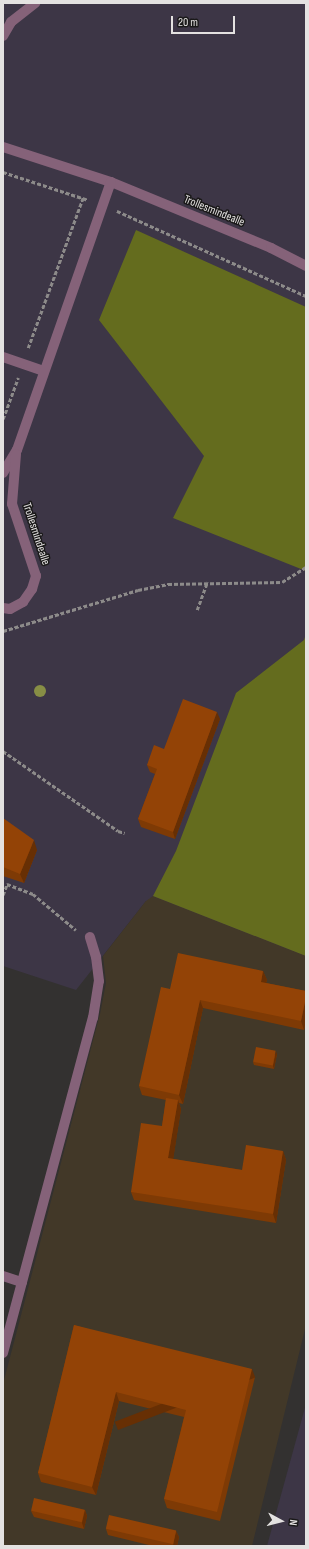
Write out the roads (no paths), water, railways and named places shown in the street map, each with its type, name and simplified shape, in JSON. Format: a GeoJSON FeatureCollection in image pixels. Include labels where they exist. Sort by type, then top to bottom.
{"type":"FeatureCollection","features":[{"type":"Feature","properties":{"kind":"street"},"geometry":{"type":"LineString","coordinates":[[3,36],[11,22],[35,3]]}},
{"type":"Feature","properties":{"kind":"street","name":"Trollesmindealle"},"geometry":{"type":"LineString","coordinates":[[3,146],[111,182],[271,248],[306,266]]}},
{"type":"Feature","properties":{"kind":"street","name":"Trollesmindealle"},"geometry":{"type":"LineString","coordinates":[[3,473],[17,450],[111,182]]}},
{"type":"Feature","properties":{"kind":"street"},"geometry":{"type":"LineString","coordinates":[[3,357],[44,370]]}},
{"type":"Feature","properties":{"kind":"street","name":"Trollesmindealle"},"geometry":{"type":"LineString","coordinates":[[3,608],[10,609],[23,602],[32,589],[36,576],[12,504],[17,450]]}},
{"type":"Feature","properties":{"kind":"street"},"geometry":{"type":"LineString","coordinates":[[3,1353],[93,1018],[99,981],[96,957],[90,937]]}},
{"type":"Feature","properties":{"kind":"street"},"geometry":{"type":"LineString","coordinates":[[3,1276],[22,1282]]}}]}
